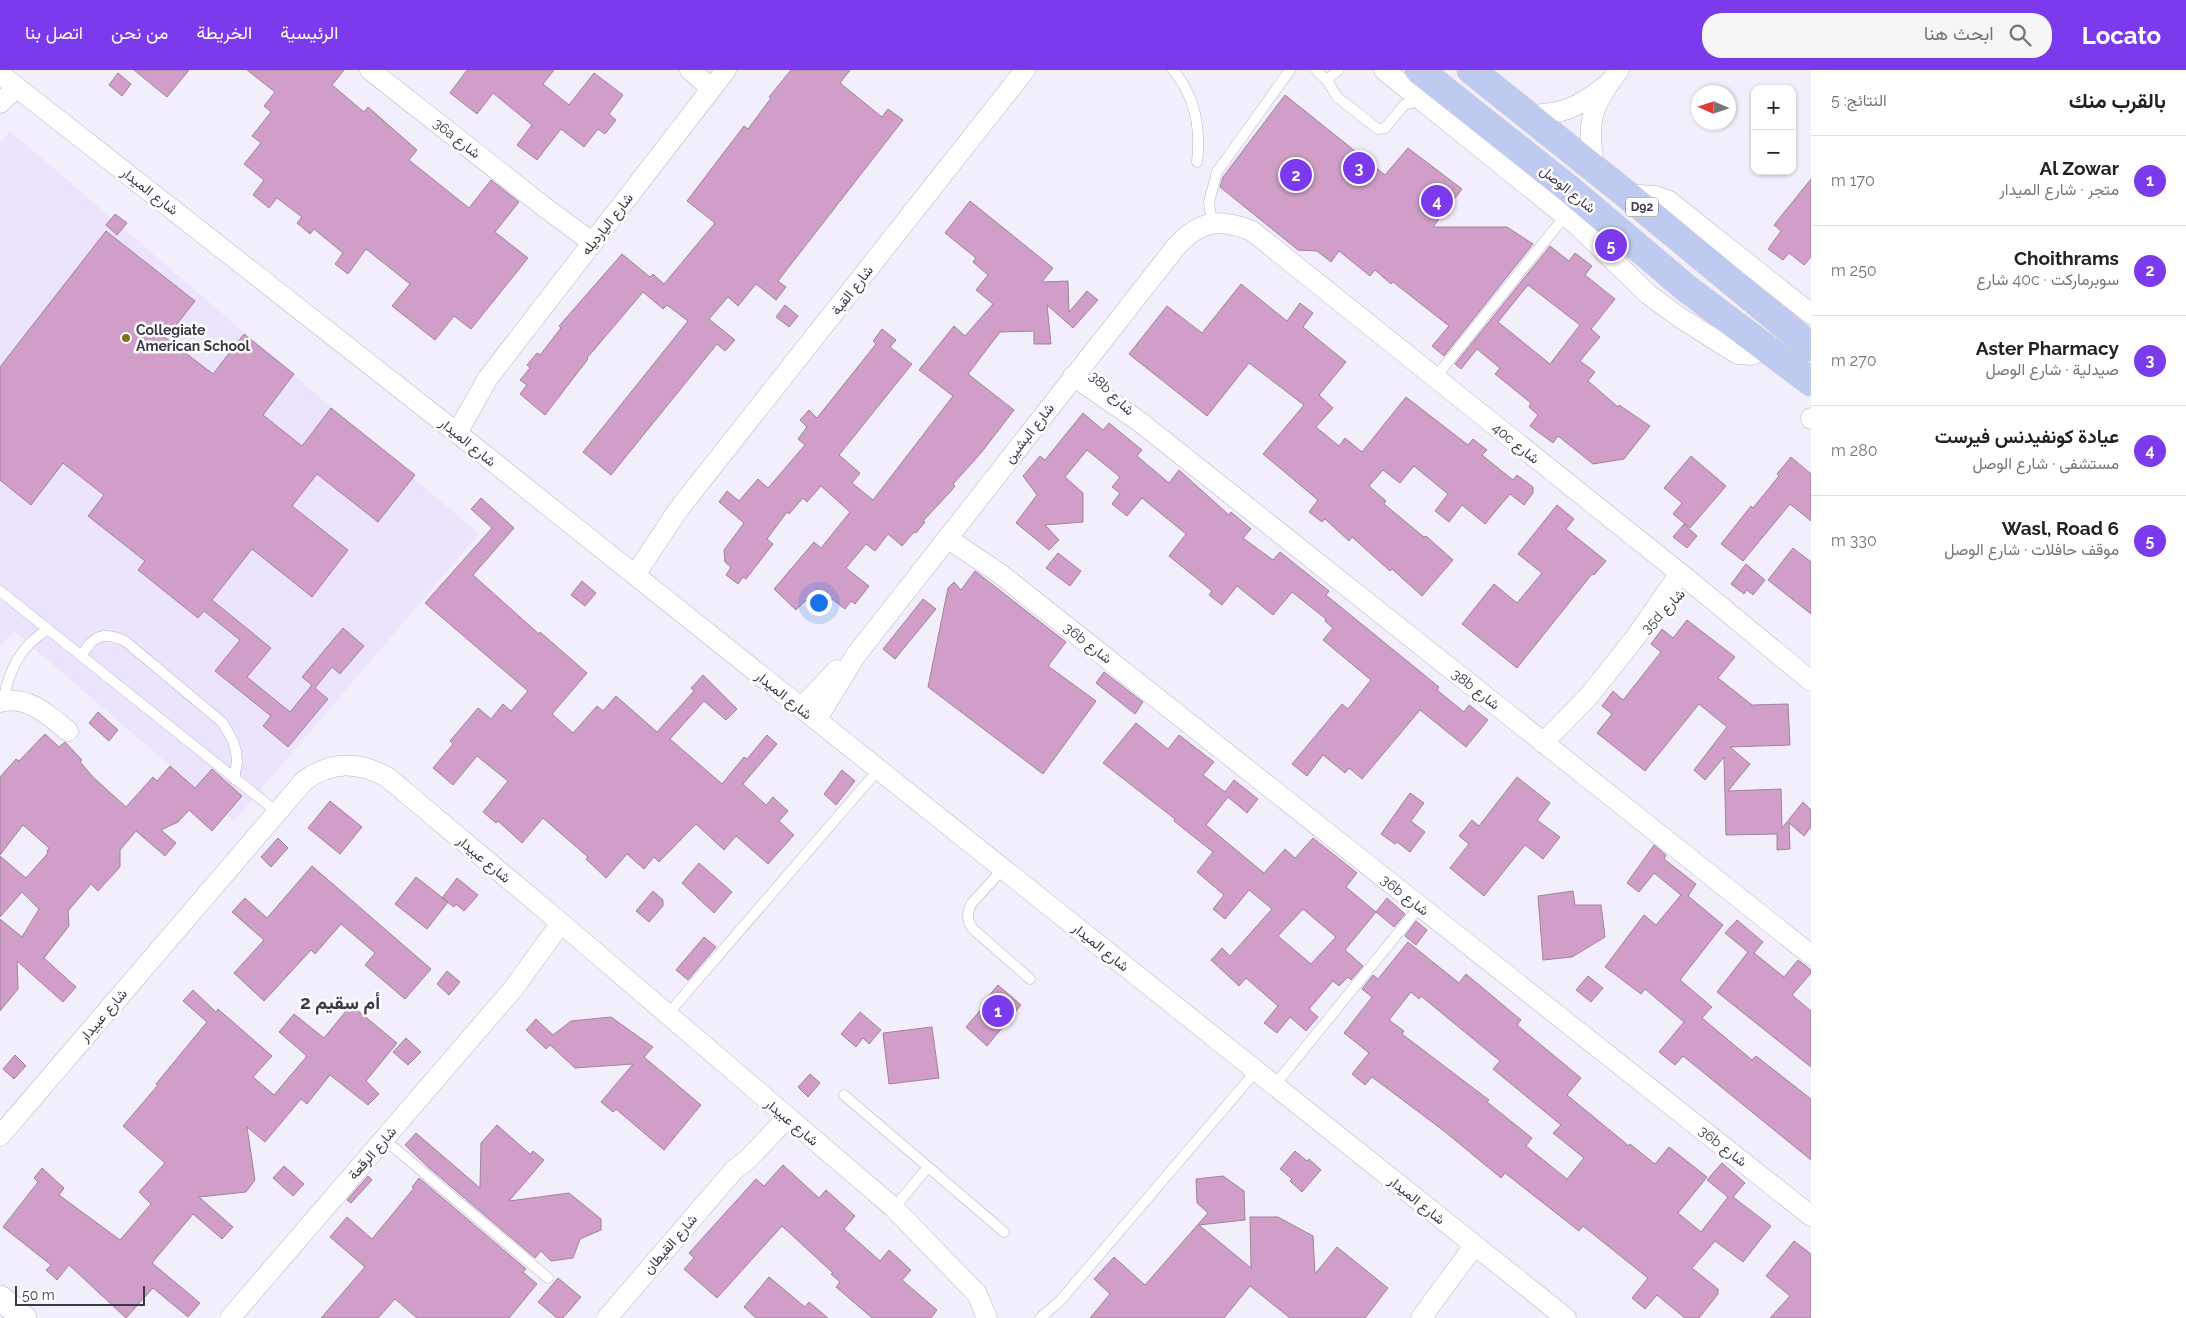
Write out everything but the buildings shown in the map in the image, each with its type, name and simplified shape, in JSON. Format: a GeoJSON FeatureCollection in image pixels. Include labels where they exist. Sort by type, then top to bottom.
{"type":"FeatureCollection","features":[{"type":"Feature","properties":{"kind":"main road","name":"شارع الوصل"},"geometry":{"type":"LineString","coordinates":[[1419,70],[1569,189],[1686,288],[1769,348],[1811,382]]}},
{"type":"Feature","properties":{"kind":"main road","name":"D92"},"geometry":{"type":"LineString","coordinates":[[1471,70],[1491,79],[1527,115],[1811,347]]}},
{"type":"Feature","properties":{"kind":"street","name":"36a شارع"},"geometry":{"type":"LineString","coordinates":[[370,70],[543,206],[589,248]]}},
{"type":"Feature","properties":{"kind":"street"},"geometry":{"type":"LineString","coordinates":[[690,70],[717,77]]}},
{"type":"Feature","properties":{"kind":"street","name":"شارع القبة"},"geometry":{"type":"LineString","coordinates":[[629,570],[653,531],[678,510],[1025,70]]}},
{"type":"Feature","properties":{"kind":"street"},"geometry":{"type":"LineString","coordinates":[[1384,70],[1565,216],[1649,295],[1682,319],[1738,354],[1751,354],[1769,348]]}},
{"type":"Feature","properties":{"kind":"street"},"geometry":{"type":"LineString","coordinates":[[1527,115],[1556,113],[1573,108],[1588,100],[1614,76]]}},
{"type":"Feature","properties":{"kind":"street"},"geometry":{"type":"LineString","coordinates":[[1595,169],[1590,145],[1590,126],[1595,109],[1614,76]]}},
{"type":"Feature","properties":{"kind":"street","name":"شارع اليارديله"},"geometry":{"type":"LineString","coordinates":[[451,428],[470,394],[488,378],[589,248],[717,77]]}},
{"type":"Feature","properties":{"kind":"street"},"geometry":{"type":"LineString","coordinates":[[0,104],[6,81]]}},
{"type":"Feature","properties":{"kind":"street","name":"شارع الميدار"},"geometry":{"type":"LineString","coordinates":[[6,81],[451,428],[1566,1318]]}},
{"type":"Feature","properties":{"kind":"street"},"geometry":{"type":"LineString","coordinates":[[1626,194],[1655,196],[1669,201],[1811,314]]}},
{"type":"Feature","properties":{"kind":"street","name":"شارع البشين"},"geometry":{"type":"LineString","coordinates":[[808,714],[837,670],[856,655],[1175,248],[1198,227],[1212,223]]}},
{"type":"Feature","properties":{"kind":"street","name":"40c شارع"},"geometry":{"type":"LineString","coordinates":[[1212,223],[1226,223],[1252,232],[1811,681]]}},
{"type":"Feature","properties":{"kind":"street","name":"38b شارع"},"geometry":{"type":"LineString","coordinates":[[1078,371],[1811,955]]}},
{"type":"Feature","properties":{"kind":"street","name":"36b شارع"},"geometry":{"type":"LineString","coordinates":[[952,532],[999,573],[1811,1216]]}},
{"type":"Feature","properties":{"kind":"street","name":"35d شارع"},"geometry":{"type":"LineString","coordinates":[[1550,748],[1588,697],[1685,578]]}},
{"type":"Feature","properties":{"kind":"street"},"geometry":{"type":"LineString","coordinates":[[1,701],[17,700],[31,704],[68,731]]}},
{"type":"Feature","properties":{"kind":"street","name":"شارع عبيدار"},"geometry":{"type":"LineString","coordinates":[[0,1136],[304,781],[323,770],[345,764],[360,765],[387,777],[567,928],[894,1208],[978,1294],[987,1318]]}},
{"type":"Feature","properties":{"kind":"street","name":"شارع الرقعة"},"geometry":{"type":"LineString","coordinates":[[230,1318],[513,988],[539,968],[567,928]]}},
{"type":"Feature","properties":{"kind":"street","name":"شارع القيطان"},"geometry":{"type":"LineString","coordinates":[[607,1318],[734,1170],[781,1112]]}},
{"type":"Feature","properties":{"kind":"street"},"geometry":{"type":"LineString","coordinates":[[1427,1311],[1479,1250]]}},
{"type":"Feature","properties":{"kind":"street"},"geometry":{"type":"LineString","coordinates":[[0,1298],[24,1318]]}},
{"type":"Feature","properties":{"kind":"lane"},"geometry":{"type":"LineString","coordinates":[[1173,70],[1188,91],[1195,108],[1199,126],[1197,162]]}},
{"type":"Feature","properties":{"kind":"lane"},"geometry":{"type":"LineString","coordinates":[[1212,223],[1209,202],[1216,172],[1290,70]]}},
{"type":"Feature","properties":{"kind":"lane"},"geometry":{"type":"LineString","coordinates":[[1316,70],[1327,80],[1337,97],[1375,128],[1385,128],[1404,105],[1422,100]]}},
{"type":"Feature","properties":{"kind":"lane"},"geometry":{"type":"LineString","coordinates":[[1327,80],[1338,70]]}},
{"type":"Feature","properties":{"kind":"lane"},"geometry":{"type":"LineString","coordinates":[[1436,378],[1565,216]]}},
{"type":"Feature","properties":{"kind":"lane"},"geometry":{"type":"LineString","coordinates":[[0,591],[277,812]]}},
{"type":"Feature","properties":{"kind":"lane"},"geometry":{"type":"LineString","coordinates":[[1,701],[13,665],[35,637],[48,630]]}},
{"type":"Feature","properties":{"kind":"lane"},"geometry":{"type":"LineString","coordinates":[[81,656],[90,641],[102,636],[114,636],[125,641],[222,722],[231,736],[236,751],[237,762],[234,779]]}},
{"type":"Feature","properties":{"kind":"lane"},"geometry":{"type":"LineString","coordinates":[[668,1014],[878,770]]}},
{"type":"Feature","properties":{"kind":"lane"},"geometry":{"type":"LineString","coordinates":[[1003,869],[972,903],[969,908],[968,920],[973,929],[1030,979]]}},
{"type":"Feature","properties":{"kind":"lane"},"geometry":{"type":"LineString","coordinates":[[1274,1086],[1420,906]]}},
{"type":"Feature","properties":{"kind":"lane"},"geometry":{"type":"LineString","coordinates":[[1040,1318],[1060,1301],[1256,1071]]}},
{"type":"Feature","properties":{"kind":"lane"},"geometry":{"type":"LineString","coordinates":[[844,1095],[1004,1232]]}},
{"type":"Feature","properties":{"kind":"lane"},"geometry":{"type":"LineString","coordinates":[[384,1139],[548,1278]]}},
{"type":"Feature","properties":{"kind":"lane"},"geometry":{"type":"LineString","coordinates":[[894,1208],[928,1167]]}},
{"type":"Feature","properties":{"kind":"shaded area","name":"Collegiate American School"},"geometry":{"type":"Polygon","coordinates":[[[10,131],[479,534],[234,821],[14,631],[0,647],[0,143],[10,131]]]}},
{"type":"Feature","properties":{"kind":"place","name":"Aster Pharmacy"},"geometry":{"type":"Point","coordinates":[1359,168]}},
{"type":"Feature","properties":{"kind":"place","name":"Choithrams"},"geometry":{"type":"Point","coordinates":[1296,175]}},
{"type":"Feature","properties":{"kind":"place","name":"عيادة كونفيدنس فيرست"},"geometry":{"type":"Point","coordinates":[1437,201]}},
{"type":"Feature","properties":{"kind":"place","name":"Wasl, Road 6"},"geometry":{"type":"Point","coordinates":[1611,245]}},
{"type":"Feature","properties":{"kind":"place","name":"Collegiate American School"},"geometry":{"type":"Point","coordinates":[126,338]}},
{"type":"Feature","properties":{"kind":"place","name":"Al Zowar"},"geometry":{"type":"Point","coordinates":[998,1011]}},
{"type":"Feature","properties":{"kind":"district","name":"أم سقيم 2"},"geometry":{"type":"Point","coordinates":[340,1002]}}]}
